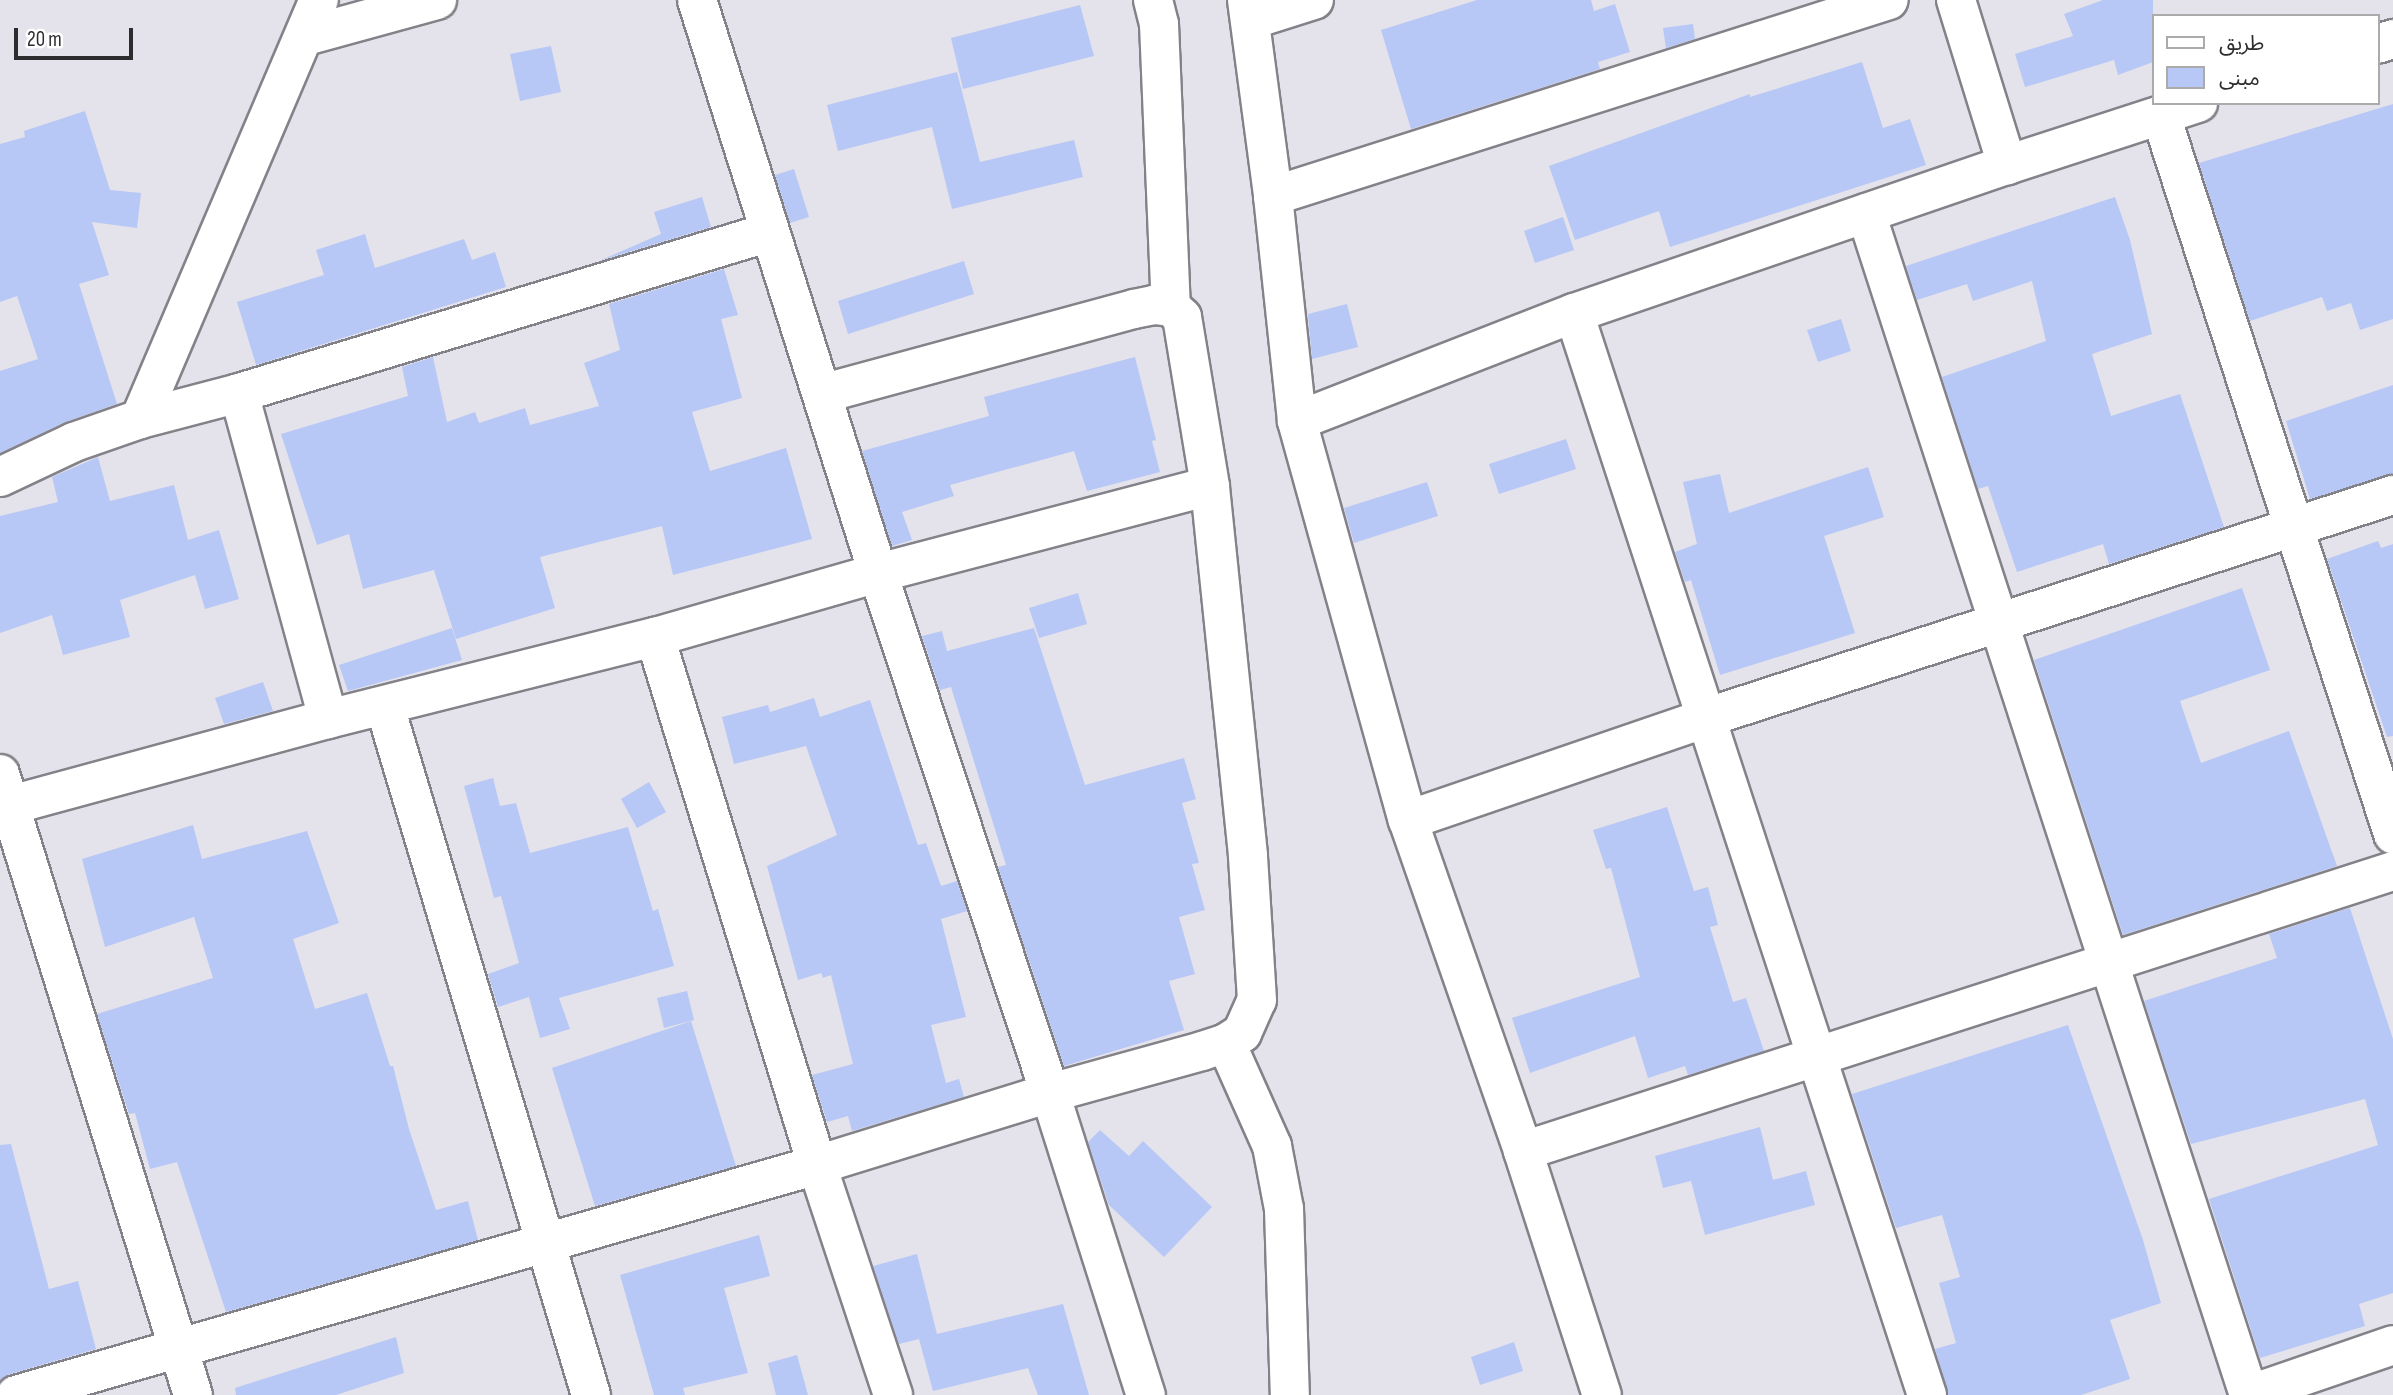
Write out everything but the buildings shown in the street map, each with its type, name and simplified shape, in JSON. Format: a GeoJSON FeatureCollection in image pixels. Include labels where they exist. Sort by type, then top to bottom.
{"type":"FeatureCollection","features":[{"type":"Feature","properties":{"kind":"street"},"geometry":{"type":"LineString","coordinates":[[140,419],[306,36],[319,0]]}},
{"type":"Feature","properties":{"kind":"street"},"geometry":{"type":"LineString","coordinates":[[306,36],[437,0]]}},
{"type":"Feature","properties":{"kind":"street"},"geometry":{"type":"LineString","coordinates":[[697,0],[769,232],[824,393],[878,573],[1050,1093],[1146,1395]]}},
{"type":"Feature","properties":{"kind":"street"},"geometry":{"type":"LineString","coordinates":[[1153,0],[1159,24],[1171,307]]}},
{"type":"Feature","properties":{"kind":"street"},"geometry":{"type":"LineString","coordinates":[[1314,0],[1249,10],[1273,196],[1297,421],[1408,820],[1523,1151],[1602,1395]]}},
{"type":"Feature","properties":{"kind":"street"},"geometry":{"type":"LineString","coordinates":[[1273,196],[1889,0]]}},
{"type":"Feature","properties":{"kind":"street"},"geometry":{"type":"LineString","coordinates":[[1956,0],[2007,165]]}},
{"type":"Feature","properties":{"kind":"street"},"geometry":{"type":"LineString","coordinates":[[1297,421],[1574,313],[2007,165],[2192,105]]}},
{"type":"Feature","properties":{"kind":"street"},"geometry":{"type":"LineString","coordinates":[[2161,116],[2393,834]]}},
{"type":"Feature","properties":{"kind":"street"},"geometry":{"type":"LineString","coordinates":[[1866,213],[2248,1395],[2393,1345]]}},
{"type":"Feature","properties":{"kind":"street"},"geometry":{"type":"LineString","coordinates":[[0,477],[74,442],[140,419],[239,393],[769,232]]}},
{"type":"Feature","properties":{"kind":"street"},"geometry":{"type":"LineString","coordinates":[[16,1395],[817,1165],[1050,1093],[1226,1043],[1242,1033],[1257,1000],[1247,841],[1210,486],[1182,317],[1171,307],[1154,305],[1134,309],[824,393]]}},
{"type":"Feature","properties":{"kind":"street"},"geometry":{"type":"LineString","coordinates":[[1574,313],[1927,1395]]}},
{"type":"Feature","properties":{"kind":"street"},"geometry":{"type":"LineString","coordinates":[[239,393],[328,719]]}},
{"type":"Feature","properties":{"kind":"street"},"geometry":{"type":"LineString","coordinates":[[193,1395],[3,796],[385,707],[655,637],[878,573],[1210,486]]}},
{"type":"Feature","properties":{"kind":"street"},"geometry":{"type":"LineString","coordinates":[[1408,820],[1708,717],[2393,495]]}},
{"type":"Feature","properties":{"kind":"street"},"geometry":{"type":"LineString","coordinates":[[655,637],[817,1165],[893,1395]]}},
{"type":"Feature","properties":{"kind":"street"},"geometry":{"type":"LineString","coordinates":[[385,707],[591,1395]]}},
{"type":"Feature","properties":{"kind":"street"},"geometry":{"type":"LineString","coordinates":[[1523,1151],[2393,871]]}},
{"type":"Feature","properties":{"kind":"street"},"geometry":{"type":"LineString","coordinates":[[1226,1043],[1272,1146],[1284,1209],[1290,1395]]}}]}
